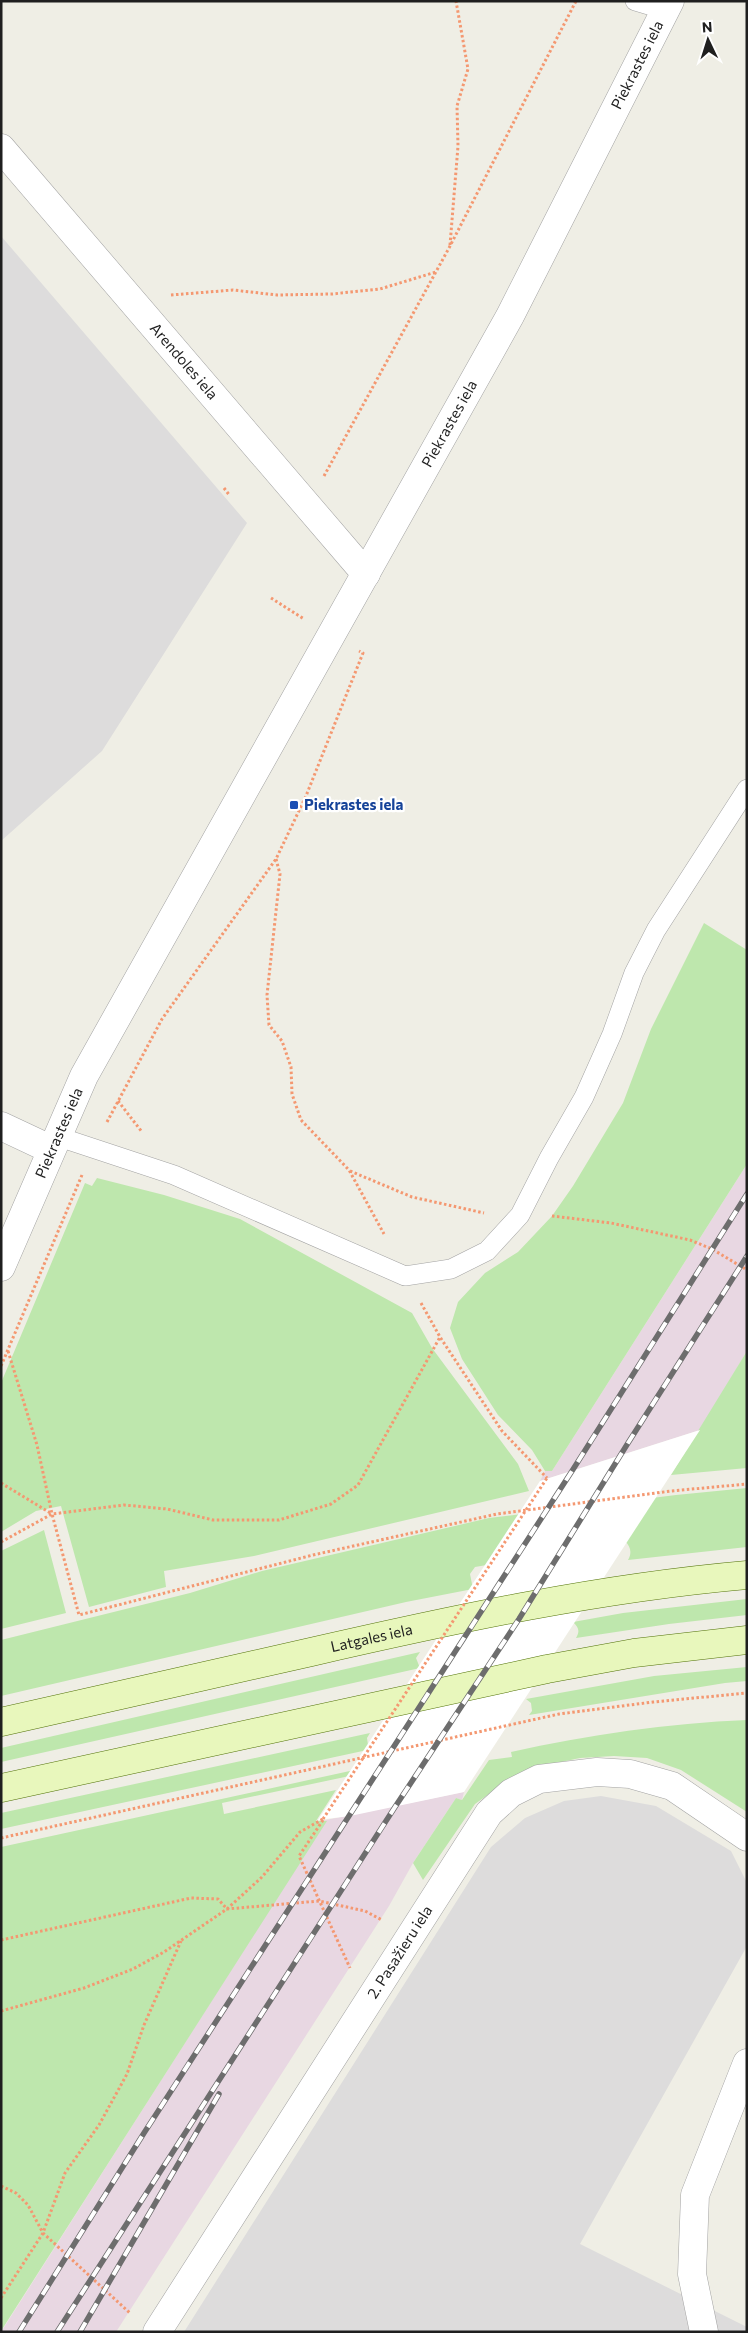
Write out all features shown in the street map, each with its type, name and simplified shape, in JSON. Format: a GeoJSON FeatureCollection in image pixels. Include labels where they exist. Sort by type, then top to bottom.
{"type":"FeatureCollection","features":[{"type":"Feature","properties":{"kind":"street","name":"Piekrastes iela"},"geometry":{"type":"LineString","coordinates":[[1,1267],[53,1143],[84,1076],[510,316],[668,6]]}},
{"type":"Feature","properties":{"kind":"street","name":"Arendoles iela"},"geometry":{"type":"LineString","coordinates":[[1,148],[366,574]]}},
{"type":"Feature","properties":{"kind":"street"},"geometry":{"type":"LineString","coordinates":[[1,1126],[53,1143]]}},
{"type":"Feature","properties":{"kind":"street","name":"Latgales iela"},"geometry":{"type":"LineString","coordinates":[[1,1722],[510,1608],[602,1592],[747,1575]]}},
{"type":"Feature","properties":{"kind":"street"},"geometry":{"type":"LineString","coordinates":[[1,1788],[294,1722],[546,1669],[634,1654],[747,1640]]}},
{"type":"Feature","properties":{"kind":"street","name":"2. Pasažieru iela"},"geometry":{"type":"LineString","coordinates":[[146,2325],[366,2004],[489,1813],[511,1793],[539,1779],[597,1772],[630,1774],[672,1786],[747,1836]]}},
{"type":"Feature","properties":{"kind":"street"},"geometry":{"type":"LineString","coordinates":[[704,2332],[692,2274],[695,2195],[747,2063]]}},
{"type":"Feature","properties":{"kind":"lane"},"geometry":{"type":"LineString","coordinates":[[634,1],[668,6]]}},
{"type":"Feature","properties":{"kind":"lane"},"geometry":{"type":"LineString","coordinates":[[53,1143],[94,1148],[174,1175],[405,1276],[451,1269],[487,1251],[520,1215],[549,1158],[584,1097],[612,1034],[634,973],[656,930],[747,789]]}},
{"type":"Feature","properties":{"kind":"path"},"geometry":{"type":"LineString","coordinates":[[449,248],[458,146],[457,106],[468,69],[456,1]]}},
{"type":"Feature","properties":{"kind":"path"},"geometry":{"type":"LineString","coordinates":[[320,483],[449,248],[576,1]]}},
{"type":"Feature","properties":{"kind":"path"},"geometry":{"type":"LineString","coordinates":[[138,307],[165,296],[233,290],[277,295],[332,294],[380,289],[436,272]]}},
{"type":"Feature","properties":{"kind":"path"},"geometry":{"type":"LineString","coordinates":[[224,488],[230,496]]}},
{"type":"Feature","properties":{"kind":"path"},"geometry":{"type":"LineString","coordinates":[[271,598],[308,622]]}},
{"type":"Feature","properties":{"kind":"path"},"geometry":{"type":"LineString","coordinates":[[1,1366],[94,1148],[162,1019],[276,858],[306,796],[363,653],[352,648]]}},
{"type":"Feature","properties":{"kind":"path"},"geometry":{"type":"LineString","coordinates":[[276,858],[280,874],[267,995],[269,1025],[282,1041],[291,1067],[292,1094],[301,1120],[349,1170],[405,1276],[440,1337],[502,1431],[548,1478],[299,1856],[366,2004]]}},
{"type":"Feature","properties":{"kind":"path"},"geometry":{"type":"LineString","coordinates":[[1,1542],[52,1514],[124,1505],[167,1509],[213,1520],[280,1520],[330,1504],[358,1485],[440,1337]]}},
{"type":"Feature","properties":{"kind":"path"},"geometry":{"type":"LineString","coordinates":[[8,1351],[38,1445],[52,1514],[78,1615],[312,1555],[497,1514],[671,1491],[747,1484]]}},
{"type":"Feature","properties":{"kind":"path"},"geometry":{"type":"LineString","coordinates":[[1,1483],[52,1514]]}},
{"type":"Feature","properties":{"kind":"path"},"geometry":{"type":"LineString","coordinates":[[1,1838],[560,1714],[653,1702],[747,1693]]}},
{"type":"Feature","properties":{"kind":"path"},"geometry":{"type":"LineString","coordinates":[[1,2011],[84,1988],[133,1969],[181,1941],[227,1909],[262,1877],[300,1832],[323,1819]]}},
{"type":"Feature","properties":{"kind":"path"},"geometry":{"type":"LineString","coordinates":[[1,1940],[191,1898],[218,1898],[227,1909]]}},
{"type":"Feature","properties":{"kind":"path"},"geometry":{"type":"LineString","coordinates":[[227,1909],[319,1901],[365,1911],[411,1935]]}},
{"type":"Feature","properties":{"kind":"path"},"geometry":{"type":"LineString","coordinates":[[1,2298],[44,2233],[65,2173],[99,2125],[127,2074],[144,2025],[181,1941]]}},
{"type":"Feature","properties":{"kind":"path"},"geometry":{"type":"LineString","coordinates":[[1,2186],[16,2193],[28,2205],[44,2233],[146,2325]]}},
{"type":"Feature","properties":{"kind":"shaded area"},"geometry":{"type":"Polygon","coordinates":[[[1,236],[247,523],[102,751],[1,841],[1,236]]]}},
{"type":"Feature","properties":{"kind":"shaded area"},"geometry":{"type":"Polygon","coordinates":[[[747,1164],[747,1351],[700,1430],[540,1481],[545,1471],[552,1471],[747,1164]]]}},
{"type":"Feature","properties":{"kind":"shaded area"},"geometry":{"type":"Polygon","coordinates":[[[464,1792],[462,1800],[456,1798],[413,1863],[389,1906],[116,2332],[1,2332],[326,1821],[316,1822],[464,1792]]]}},
{"type":"Feature","properties":{"kind":"shaded area"},"geometry":{"type":"Polygon","coordinates":[[[601,1796],[656,1806],[731,1851],[747,1883],[747,1946],[580,2244],[747,2327],[747,2332],[184,2332],[491,1847],[525,1818],[564,1801],[601,1796]]]}},
{"type":"Feature","properties":{"kind":"green space"},"geometry":{"type":"Polygon","coordinates":[[[704,923],[747,950],[747,1164],[552,1471],[545,1471],[532,1450],[498,1415],[462,1359],[450,1328],[458,1302],[485,1273],[518,1252],[552,1216],[573,1186],[623,1103],[651,1029],[704,923]]]}},
{"type":"Feature","properties":{"kind":"green space"},"geometry":{"type":"Polygon","coordinates":[[[97,1178],[164,1195],[240,1219],[412,1313],[432,1348],[518,1464],[529,1491],[254,1556],[164,1571],[166,1587],[89,1607],[61,1506],[36,1511],[1,1532],[1,1383],[85,1183],[92,1186],[97,1178]]]}},
{"type":"Feature","properties":{"kind":"green space"},"geometry":{"type":"Polygon","coordinates":[[[747,1351],[747,1468],[671,1475],[747,1351]]]}},
{"type":"Feature","properties":{"kind":"green space"},"geometry":{"type":"Polygon","coordinates":[[[747,1488],[747,1547],[628,1560],[630,1550],[625,1541],[475,1567],[470,1574],[472,1584],[478,1588],[406,1602],[1,1696],[1,1640],[190,1593],[262,1571],[489,1518],[747,1488]]]}},
{"type":"Feature","properties":{"kind":"green space"},"geometry":{"type":"Polygon","coordinates":[[[44,1530],[66,1613],[1,1629],[1,1551],[44,1530]]]}},
{"type":"Feature","properties":{"kind":"green space"},"geometry":{"type":"Polygon","coordinates":[[[747,1599],[747,1615],[576,1638],[578,1630],[573,1622],[623,1613],[747,1599]]]}},
{"type":"Feature","properties":{"kind":"green space"},"geometry":{"type":"Polygon","coordinates":[[[420,1652],[416,1658],[420,1668],[1,1762],[1,1748],[420,1652]]]}},
{"type":"Feature","properties":{"kind":"green space"},"geometry":{"type":"Polygon","coordinates":[[[747,1667],[747,1681],[529,1715],[532,1711],[531,1703],[526,1699],[654,1676],[747,1667]]]}},
{"type":"Feature","properties":{"kind":"green space"},"geometry":{"type":"Polygon","coordinates":[[[747,1720],[747,1812],[681,1770],[647,1758],[614,1756],[580,1758],[547,1765],[514,1776],[475,1804],[423,1880],[413,1863],[456,1798],[462,1800],[489,1760],[512,1757],[511,1752],[599,1735],[658,1727],[747,1720]]]}},
{"type":"Feature","properties":{"kind":"green space"},"geometry":{"type":"Polygon","coordinates":[[[370,1733],[367,1738],[368,1745],[372,1749],[1,1829],[1,1813],[370,1733]]]}},
{"type":"Feature","properties":{"kind":"green space"},"geometry":{"type":"Polygon","coordinates":[[[359,1769],[359,1774],[222,1803],[224,1814],[336,1790],[316,1821],[327,1821],[1,2331],[1,1847],[359,1769]]]}},
{"type":"Feature","properties":{"kind":"pier"},"geometry":{"type":"Polygon","coordinates":[[[700,1430],[464,1792],[350,1816],[318,1820],[540,1481],[700,1430]]]}},
{"type":"Feature","properties":{"kind":"railway"},"geometry":{"type":"LineString","coordinates":[[19,2332],[144,2133],[572,1471],[747,1194]]}},
{"type":"Feature","properties":{"kind":"railway"},"geometry":{"type":"LineString","coordinates":[[57,2332],[395,1807],[519,1619],[747,1256]]}},
{"type":"Feature","properties":{"kind":"railway"},"geometry":{"type":"LineString","coordinates":[[80,2332],[219,2094]]}},
{"type":"Feature","properties":{"kind":"place","name":"Piekrastes iela"},"geometry":{"type":"Point","coordinates":[294,805]}}]}
